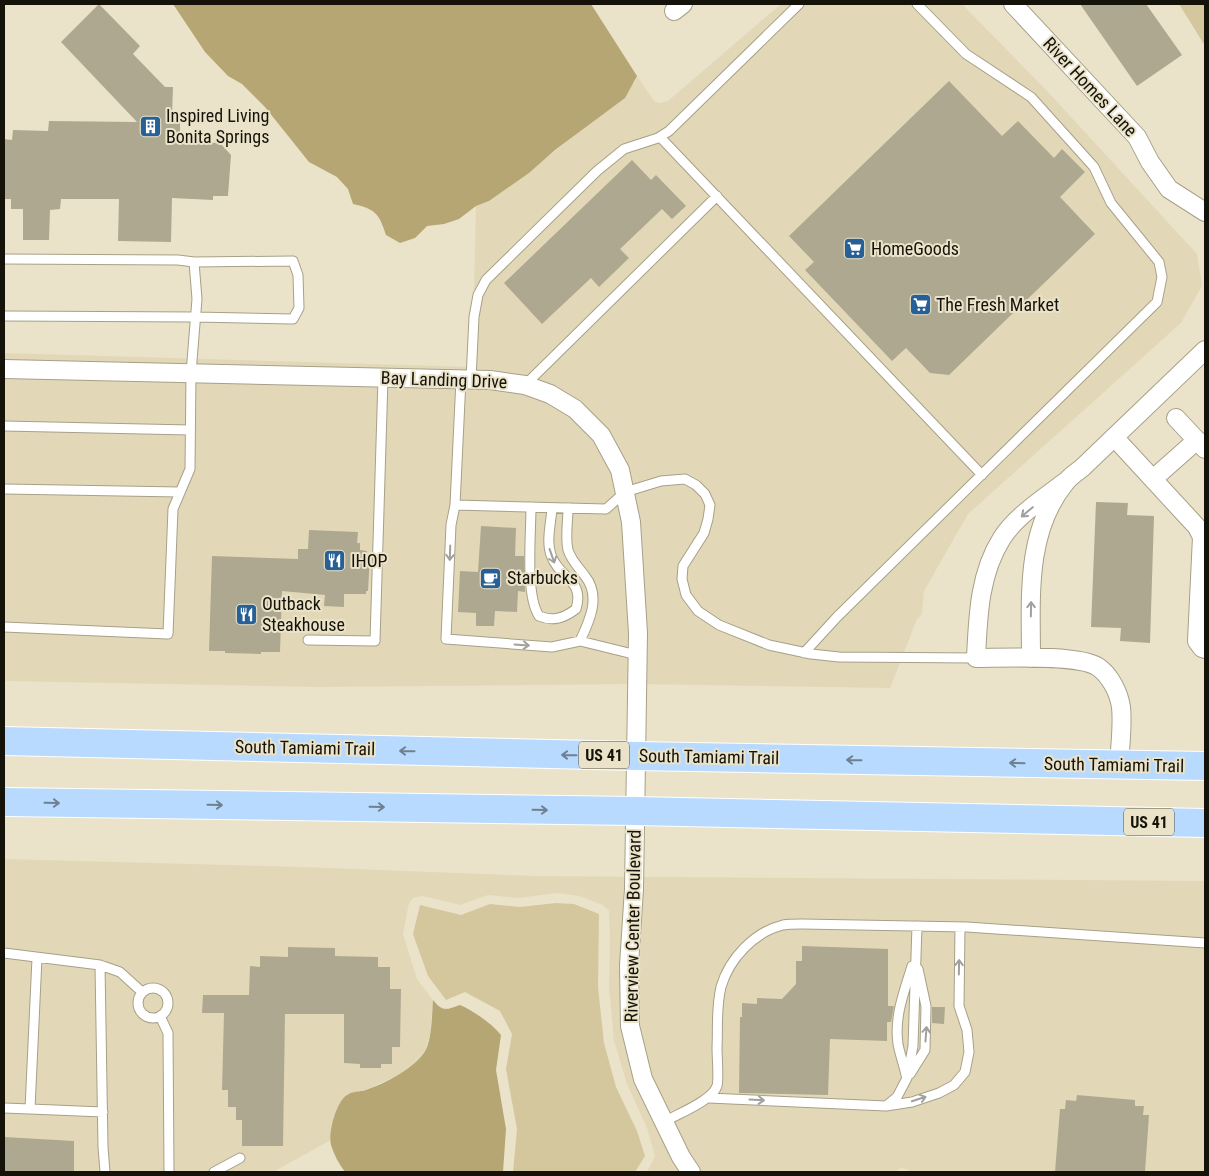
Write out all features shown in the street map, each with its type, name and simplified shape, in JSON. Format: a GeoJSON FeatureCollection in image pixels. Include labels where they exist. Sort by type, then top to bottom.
{"type":"FeatureCollection","features":[{"type":"Feature","properties":{"kind":"main road","name":"South Tamiami Trail"},"geometry":{"type":"LineString","coordinates":[[4,741],[636,756],[1205,766]]}},
{"type":"Feature","properties":{"kind":"main road","name":"US 41"},"geometry":{"type":"LineString","coordinates":[[4,802],[635,811],[1205,823]]}},
{"type":"Feature","properties":{"kind":"street","name":"River Homes Lane"},"geometry":{"type":"LineString","coordinates":[[1013,4],[1137,137],[1150,162],[1169,190],[1205,212]]}},
{"type":"Feature","properties":{"kind":"street"},"geometry":{"type":"LineString","coordinates":[[1119,764],[1121,706],[1112,682],[1098,667],[1079,661],[1031,658],[976,658],[978,612],[983,584],[1002,538],[1018,520],[1065,482],[1205,350]]}},
{"type":"Feature","properties":{"kind":"street","name":"Bay Landing Drive"},"geometry":{"type":"LineString","coordinates":[[4,369],[490,380],[526,385],[550,394],[575,408],[602,435],[620,470],[631,522],[638,633],[636,756]]}},
{"type":"Feature","properties":{"kind":"street"},"geometry":{"type":"LineString","coordinates":[[1153,479],[1201,445],[1176,418]]}},
{"type":"Feature","properties":{"kind":"street"},"geometry":{"type":"LineString","coordinates":[[1114,437],[1197,526],[1202,537],[1197,640],[1202,648],[1205,649]]}},
{"type":"Feature","properties":{"kind":"street"},"geometry":{"type":"LineString","coordinates":[[1031,658],[1034,558],[1040,530],[1065,482]]}},
{"type":"Feature","properties":{"kind":"street","name":"Riverview Center Boulevard"},"geometry":{"type":"LineString","coordinates":[[636,756],[634,889],[629,965],[630,1026],[643,1079],[681,1157],[691,1172]]}},
{"type":"Feature","properties":{"kind":"lane"},"geometry":{"type":"LineString","coordinates":[[637,655],[580,641],[552,647],[446,639],[451,526],[455,505],[466,379],[478,295],[486,280],[597,171],[624,149],[669,132],[799,4]]}},
{"type":"Feature","properties":{"kind":"lane"},"geometry":{"type":"LineString","coordinates":[[804,653],[837,617],[1157,302],[1162,277],[1159,262],[1111,203],[1094,167],[1082,153],[1031,97],[966,54],[917,4]]}},
{"type":"Feature","properties":{"kind":"lane"},"geometry":{"type":"LineString","coordinates":[[660,137],[982,475]]}},
{"type":"Feature","properties":{"kind":"lane"},"geometry":{"type":"LineString","coordinates":[[526,385],[717,196]]}},
{"type":"Feature","properties":{"kind":"lane"},"geometry":{"type":"LineString","coordinates":[[4,258],[178,260],[194,262],[293,261],[298,275],[300,308],[293,319],[4,316]]}},
{"type":"Feature","properties":{"kind":"lane"},"geometry":{"type":"LineString","coordinates":[[4,627],[168,634],[173,509],[190,469],[191,373],[197,299],[194,262]]}},
{"type":"Feature","properties":{"kind":"lane"},"geometry":{"type":"LineString","coordinates":[[308,640],[375,642],[383,378]]}},
{"type":"Feature","properties":{"kind":"lane"},"geometry":{"type":"LineString","coordinates":[[4,426],[190,430]]}},
{"type":"Feature","properties":{"kind":"lane"},"geometry":{"type":"LineString","coordinates":[[455,505],[606,509],[625,492],[661,481],[685,479],[696,485],[710,505],[704,533],[684,566],[682,579],[686,595],[698,611],[719,625],[769,645],[804,653],[839,657],[976,658]]}},
{"type":"Feature","properties":{"kind":"lane"},"geometry":{"type":"LineString","coordinates":[[4,489],[180,492]]}},
{"type":"Feature","properties":{"kind":"lane"},"geometry":{"type":"LineString","coordinates":[[531,507],[530,594],[534,608],[539,616],[554,620],[576,609],[579,598],[577,590],[558,568],[550,553],[552,508]]}},
{"type":"Feature","properties":{"kind":"lane"},"geometry":{"type":"LineString","coordinates":[[568,508],[568,549],[573,560],[587,578],[593,593],[589,621],[580,641]]}},
{"type":"Feature","properties":{"kind":"lane"},"geometry":{"type":"LineString","coordinates":[[709,1098],[716,1086],[718,1004],[721,987],[729,968],[741,952],[754,939],[769,930],[802,924],[960,927],[1205,943]]}},
{"type":"Feature","properties":{"kind":"lane"},"geometry":{"type":"LineString","coordinates":[[907,1078],[913,1046],[917,926]]}},
{"type":"Feature","properties":{"kind":"lane"},"geometry":{"type":"LineString","coordinates":[[664,1122],[709,1098],[886,1106],[912,1102],[954,1085],[965,1072],[969,1052],[968,1030],[959,1006],[960,927]]}},
{"type":"Feature","properties":{"kind":"lane"},"geometry":{"type":"LineString","coordinates":[[4,953],[100,965],[120,972],[142,992]]}},
{"type":"Feature","properties":{"kind":"lane"},"geometry":{"type":"LineString","coordinates":[[907,1078],[898,1044],[899,1006],[916,956]]}},
{"type":"Feature","properties":{"kind":"lane"},"geometry":{"type":"LineString","coordinates":[[886,1106],[897,1097],[925,1050],[926,1006],[916,956]]}},
{"type":"Feature","properties":{"kind":"lane"},"geometry":{"type":"LineString","coordinates":[[30,1109],[37,958]]}},
{"type":"Feature","properties":{"kind":"lane"},"geometry":{"type":"LineString","coordinates":[[100,965],[102,1112],[105,1172]]}},
{"type":"Feature","properties":{"kind":"lane"},"geometry":{"type":"LineString","coordinates":[[155,988],[164,992],[167,996],[168,1006],[166,1011],[154,1018],[149,1018],[141,1012],[138,1003],[142,992],[155,988]]}},
{"type":"Feature","properties":{"kind":"lane"},"geometry":{"type":"LineString","coordinates":[[160,1016],[168,1033],[169,1172]]}},
{"type":"Feature","properties":{"kind":"lane"},"geometry":{"type":"LineString","coordinates":[[4,1108],[102,1112]]}},
{"type":"Feature","properties":{"kind":"lane"},"geometry":{"type":"LineString","coordinates":[[214,1172],[240,1158]]}},
{"type":"Feature","properties":{"kind":"shaded area"},"geometry":{"type":"Polygon","coordinates":[[[173,4],[591,4],[637,76],[625,98],[555,150],[529,173],[489,201],[476,206],[459,219],[444,224],[427,226],[415,238],[400,243],[386,235],[375,213],[353,204],[348,189],[337,177],[309,162],[265,107],[242,84],[228,76],[205,52],[173,4]]]}},
{"type":"Feature","properties":{"kind":"shaded area"},"geometry":{"type":"Polygon","coordinates":[[[781,4],[962,4],[1048,92],[1197,254],[1202,286],[1181,323],[968,514],[924,591],[922,614],[917,619],[890,688],[638,684],[319,687],[4,681],[4,353],[472,367],[476,206],[489,201],[529,173],[582,130],[635,82],[637,76],[654,101],[660,103],[668,101],[781,4]]]}},
{"type":"Feature","properties":{"kind":"shaded area"},"geometry":{"type":"Polygon","coordinates":[[[1179,4],[1205,4],[1205,46],[1179,4]]]}},
{"type":"Feature","properties":{"kind":"shaded area"},"geometry":{"type":"Polygon","coordinates":[[[4,859],[536,876],[1205,881],[1205,1172],[910,1172],[907,1169],[901,1168],[895,1172],[647,1172],[655,1156],[647,1128],[627,1084],[614,1041],[609,987],[609,911],[603,905],[579,896],[557,893],[519,898],[488,895],[460,905],[422,896],[413,898],[409,903],[403,934],[417,979],[433,1000],[430,1035],[425,1052],[412,1065],[396,1076],[365,1090],[347,1094],[332,1125],[331,1140],[273,1172],[4,1172],[4,859]]]}},
{"type":"Feature","properties":{"kind":"shaded area"},"geometry":{"type":"Polygon","coordinates":[[[556,903],[574,904],[599,914],[598,987],[604,1043],[616,1087],[637,1131],[645,1156],[635,1172],[513,1172],[517,1129],[506,1069],[512,1034],[500,1011],[465,992],[446,1000],[428,976],[413,934],[420,905],[461,915],[490,904],[520,907],[556,903]]]}},
{"type":"Feature","properties":{"kind":"shaded area"},"geometry":{"type":"Polygon","coordinates":[[[433,1000],[439,1007],[445,1009],[460,1005],[487,1022],[501,1035],[496,1070],[506,1129],[503,1172],[345,1172],[335,1156],[330,1140],[339,1104],[349,1094],[366,1090],[390,1080],[419,1059],[429,1042],[433,1000]]]}},
{"type":"Feature","properties":{"kind":"building","name":"Inspired Living Bonita Springs"},"geometry":{"type":"Polygon","coordinates":[[[99,4],[140,46],[133,54],[165,87],[173,87],[172,115],[180,117],[180,142],[220,143],[231,155],[228,196],[213,196],[213,200],[172,198],[171,242],[118,241],[119,199],[61,199],[60,209],[50,210],[49,240],[23,240],[23,209],[11,209],[11,199],[4,199],[4,139],[12,140],[13,130],[48,131],[49,121],[137,122],[61,42],[99,4]]]}},
{"type":"Feature","properties":{"kind":"building"},"geometry":{"type":"Polygon","coordinates":[[[1080,4],[1146,4],[1182,55],[1137,86],[1080,4]]]}},
{"type":"Feature","properties":{"kind":"building"},"geometry":{"type":"Polygon","coordinates":[[[949,81],[1002,136],[1018,121],[1054,158],[1062,149],[1085,172],[1060,197],[1095,234],[949,375],[930,373],[906,348],[892,361],[805,270],[814,262],[789,236],[949,81]]]}},
{"type":"Feature","properties":{"kind":"building"},"geometry":{"type":"Polygon","coordinates":[[[632,160],[651,180],[656,175],[686,206],[672,219],[662,209],[620,249],[629,258],[599,287],[591,278],[542,324],[504,283],[632,160]]]}},
{"type":"Feature","properties":{"kind":"building"},"geometry":{"type":"Polygon","coordinates":[[[1096,502],[1128,503],[1127,515],[1154,516],[1150,643],[1120,641],[1121,628],[1091,627],[1096,502]]]}},
{"type":"Feature","properties":{"kind":"building"},"geometry":{"type":"Polygon","coordinates":[[[481,526],[516,528],[515,556],[524,556],[525,592],[518,591],[517,612],[495,611],[494,626],[476,626],[476,613],[458,612],[460,571],[478,572],[481,526]]]}},
{"type":"Feature","properties":{"kind":"building"},"geometry":{"type":"Polygon","coordinates":[[[309,530],[358,532],[357,543],[360,543],[360,550],[367,551],[366,555],[370,555],[368,591],[366,591],[366,594],[344,594],[344,607],[324,606],[325,595],[282,591],[280,652],[261,652],[261,654],[209,651],[212,556],[298,559],[298,549],[308,549],[309,530]]]}},
{"type":"Feature","properties":{"kind":"building"},"geometry":{"type":"Polygon","coordinates":[[[802,946],[888,949],[888,1006],[894,1006],[891,1022],[887,1022],[887,1041],[830,1039],[828,1095],[739,1093],[740,1017],[742,1017],[742,1003],[757,1004],[757,998],[782,999],[796,984],[796,961],[802,961],[802,946]]]}},
{"type":"Feature","properties":{"kind":"building"},"geometry":{"type":"Polygon","coordinates":[[[288,947],[335,948],[335,956],[378,957],[378,967],[390,967],[390,989],[401,989],[400,1047],[392,1047],[392,1064],[381,1064],[381,1068],[360,1068],[360,1064],[344,1063],[344,1014],[285,1014],[283,1146],[242,1146],[242,1120],[236,1120],[236,1107],[228,1107],[228,1090],[222,1090],[224,1013],[202,1013],[203,995],[249,995],[250,966],[260,967],[260,956],[288,957],[288,947]]]}},
{"type":"Feature","properties":{"kind":"building"},"geometry":{"type":"Polygon","coordinates":[[[932,1007],[945,1007],[944,1024],[932,1023],[932,1007]]]}},
{"type":"Feature","properties":{"kind":"building"},"geometry":{"type":"Polygon","coordinates":[[[1077,1095],[1135,1100],[1135,1106],[1144,1106],[1143,1115],[1149,1115],[1145,1172],[1055,1172],[1060,1109],[1065,1109],[1066,1100],[1076,1101],[1077,1095]]]}},
{"type":"Feature","properties":{"kind":"building"},"geometry":{"type":"Polygon","coordinates":[[[4,1137],[74,1141],[74,1172],[4,1172],[4,1137]]]}},
{"type":"Feature","properties":{"kind":"place","name":"Inspired Living Bonita Springs"},"geometry":{"type":"Point","coordinates":[150,126]}},
{"type":"Feature","properties":{"kind":"place","name":"HomeGoods"},"geometry":{"type":"Point","coordinates":[855,249]}},
{"type":"Feature","properties":{"kind":"place","name":"The Fresh Market"},"geometry":{"type":"Point","coordinates":[920,305]}},
{"type":"Feature","properties":{"kind":"place","name":"IHOP"},"geometry":{"type":"Point","coordinates":[335,561]}},
{"type":"Feature","properties":{"kind":"place","name":"Starbucks"},"geometry":{"type":"Point","coordinates":[491,578]}},
{"type":"Feature","properties":{"kind":"place","name":"Outback Steakhouse"},"geometry":{"type":"Point","coordinates":[246,614]}}]}
